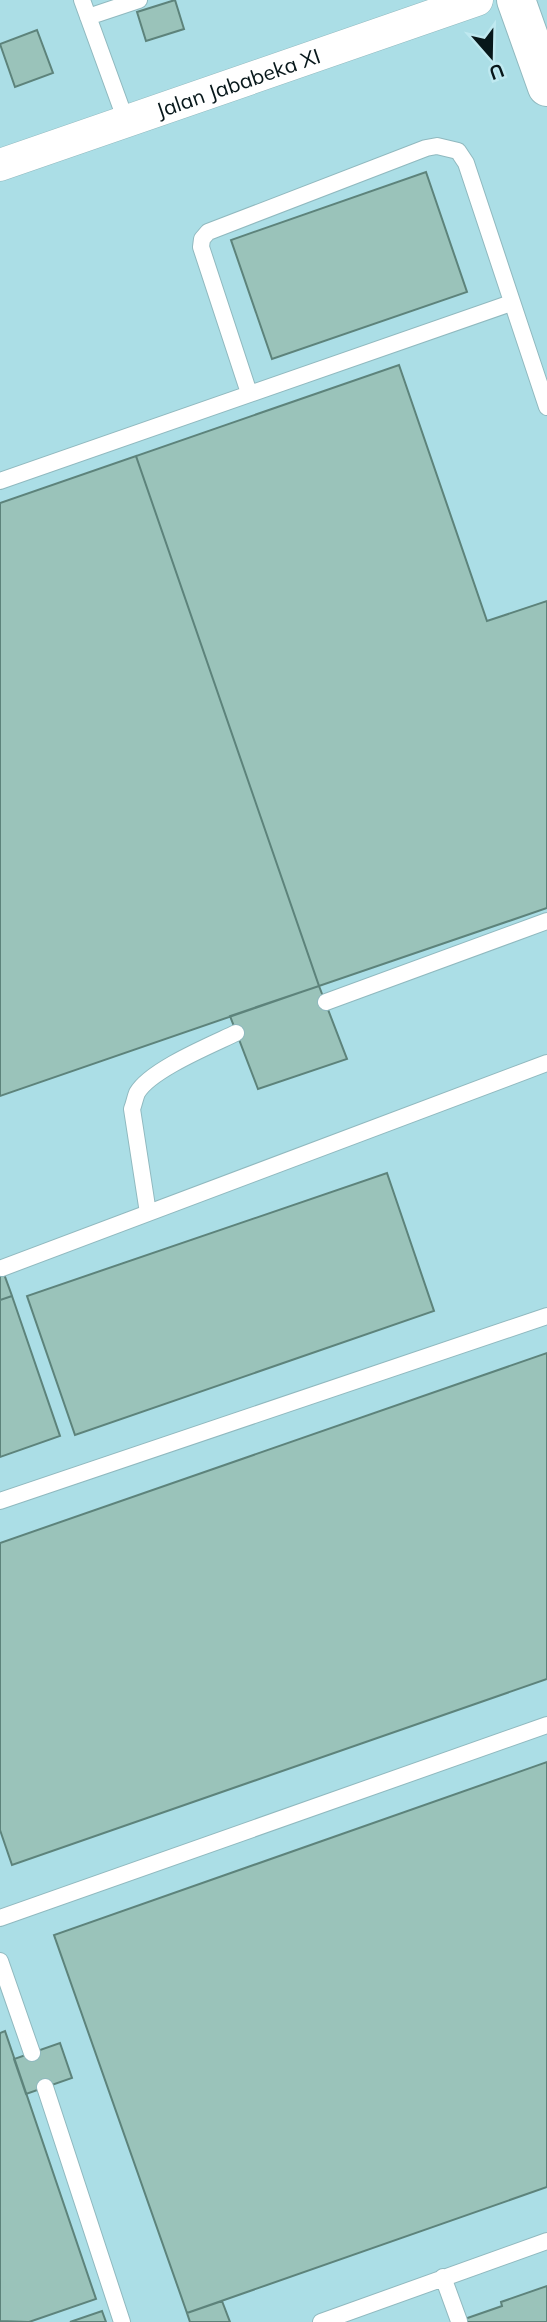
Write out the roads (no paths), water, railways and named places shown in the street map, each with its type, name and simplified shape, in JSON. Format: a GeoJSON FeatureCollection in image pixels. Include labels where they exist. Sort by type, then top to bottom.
{"type":"FeatureCollection","features":[{"type":"Feature","properties":{"kind":"street","name":"Jalan Jababeka XI"},"geometry":{"type":"LineString","coordinates":[[0,165],[477,0]]}},
{"type":"Feature","properties":{"kind":"street"},"geometry":{"type":"LineString","coordinates":[[516,0],[547,87]]}},
{"type":"Feature","properties":{"kind":"lane"},"geometry":{"type":"LineString","coordinates":[[82,0],[126,121]]}},
{"type":"Feature","properties":{"kind":"lane"},"geometry":{"type":"LineString","coordinates":[[88,17],[139,0]]}},
{"type":"Feature","properties":{"kind":"lane"},"geometry":{"type":"LineString","coordinates":[[249,393],[201,247],[202,239],[208,232],[426,148],[446,148],[458,151],[463,156],[547,407]]}},
{"type":"Feature","properties":{"kind":"lane"},"geometry":{"type":"LineString","coordinates":[[0,481],[511,303]]}},
{"type":"Feature","properties":{"kind":"lane"},"geometry":{"type":"LineString","coordinates":[[326,1002],[547,921]]}},
{"type":"Feature","properties":{"kind":"lane"},"geometry":{"type":"LineString","coordinates":[[148,1213],[132,1109],[137,1093],[150,1080],[175,1063],[236,1033]]}},
{"type":"Feature","properties":{"kind":"lane"},"geometry":{"type":"LineString","coordinates":[[2,1268],[547,1063]]}},
{"type":"Feature","properties":{"kind":"lane"},"geometry":{"type":"LineString","coordinates":[[0,1502],[547,1315]]}},
{"type":"Feature","properties":{"kind":"lane"},"geometry":{"type":"LineString","coordinates":[[0,1918],[547,1725]]}},
{"type":"Feature","properties":{"kind":"lane"},"geometry":{"type":"LineString","coordinates":[[0,1961],[32,2053]]}},
{"type":"Feature","properties":{"kind":"lane"},"geometry":{"type":"LineString","coordinates":[[45,2087],[122,2322]]}},
{"type":"Feature","properties":{"kind":"lane"},"geometry":{"type":"LineString","coordinates":[[321,2322],[547,2241]]}},
{"type":"Feature","properties":{"kind":"lane"},"geometry":{"type":"LineString","coordinates":[[443,2277],[459,2321]]}}]}
